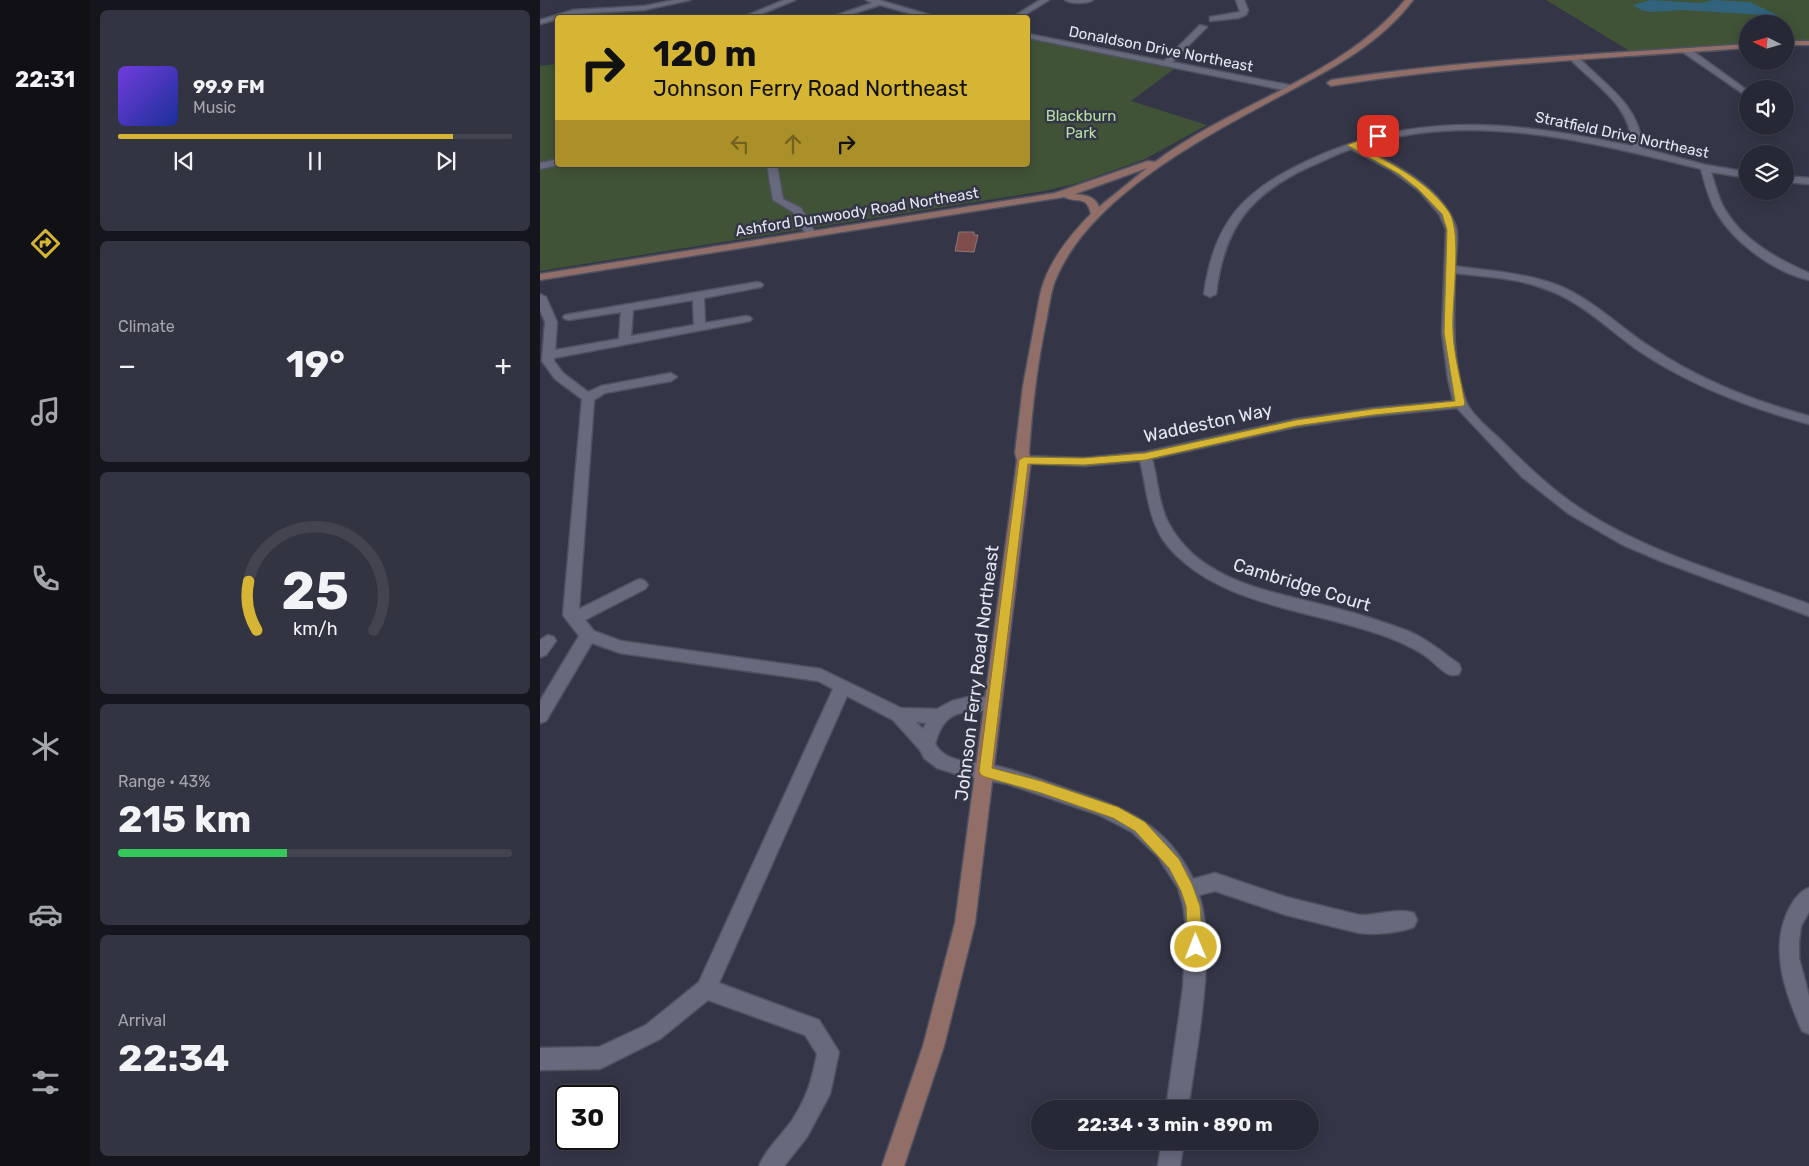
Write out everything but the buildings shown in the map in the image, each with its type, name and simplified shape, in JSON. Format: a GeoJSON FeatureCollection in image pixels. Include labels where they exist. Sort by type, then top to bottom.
{"type":"FeatureCollection","features":[{"type":"Feature","properties":{"kind":"main road"},"geometry":{"type":"LineString","coordinates":[[1172,153],[1208,131],[1329,67],[1367,43],[1400,13],[1409,0]]}},
{"type":"Feature","properties":{"kind":"main road"},"geometry":{"type":"LineString","coordinates":[[1794,44],[1809,43]]}},
{"type":"Feature","properties":{"kind":"main road"},"geometry":{"type":"LineString","coordinates":[[1289,88],[1558,63],[1571,60],[1739,47]]}},
{"type":"Feature","properties":{"kind":"main road","name":"Ashford Dunwoody Road Northeast"},"geometry":{"type":"LineString","coordinates":[[540,277],[1056,196],[1111,178],[1172,153]]}},
{"type":"Feature","properties":{"kind":"main road","name":"Johnson Ferry Road Northeast"},"geometry":{"type":"LineString","coordinates":[[893,1166],[914,1111],[952,981],[965,923],[1024,460],[1022,453],[1026,405],[1038,333],[1049,283],[1061,257],[1096,214],[1113,198],[1172,153]]}},
{"type":"Feature","properties":{"kind":"main road"},"geometry":{"type":"LineString","coordinates":[[1111,178],[1117,190],[1113,198]]}},
{"type":"Feature","properties":{"kind":"main road"},"geometry":{"type":"LineString","coordinates":[[1056,196],[1086,198],[1093,203],[1096,214]]}},
{"type":"Feature","properties":{"kind":"street"},"geometry":{"type":"LineString","coordinates":[[563,15],[573,12],[644,8],[686,0]]}},
{"type":"Feature","properties":{"kind":"street"},"geometry":{"type":"LineString","coordinates":[[752,15],[792,0]]}},
{"type":"Feature","properties":{"kind":"street"},"geometry":{"type":"LineString","coordinates":[[870,0],[925,15]]}},
{"type":"Feature","properties":{"kind":"street"},"geometry":{"type":"LineString","coordinates":[[1019,15],[1045,0]]}},
{"type":"Feature","properties":{"kind":"street"},"geometry":{"type":"LineString","coordinates":[[1069,0],[1089,0]]}},
{"type":"Feature","properties":{"kind":"street"},"geometry":{"type":"LineString","coordinates":[[1165,64],[1208,24],[1243,13],[1244,10],[1240,0]]}},
{"type":"Feature","properties":{"kind":"street"},"geometry":{"type":"LineString","coordinates":[[838,15],[879,3]]}},
{"type":"Feature","properties":{"kind":"street"},"geometry":{"type":"LineString","coordinates":[[644,8],[648,15]]}},
{"type":"Feature","properties":{"kind":"street"},"geometry":{"type":"LineString","coordinates":[[540,22],[555,17]]}},
{"type":"Feature","properties":{"kind":"street","name":"Donaldson Drive Northeast"},"geometry":{"type":"LineString","coordinates":[[1030,36],[1289,88]]}},
{"type":"Feature","properties":{"kind":"street"},"geometry":{"type":"LineString","coordinates":[[1687,51],[1739,89]]}},
{"type":"Feature","properties":{"kind":"street"},"geometry":{"type":"LineString","coordinates":[[1571,60],[1608,90],[1624,110],[1634,126],[1637,150]]}},
{"type":"Feature","properties":{"kind":"street","name":"Stratfield Drive Northeast"},"geometry":{"type":"LineString","coordinates":[[1210,294],[1212,274],[1225,236],[1241,212],[1260,191],[1302,166],[1351,145],[1404,131],[1457,126],[1531,131],[1637,150],[1705,168],[1739,174]]}},
{"type":"Feature","properties":{"kind":"street"},"geometry":{"type":"LineString","coordinates":[[1351,145],[1402,173],[1421,187],[1446,213],[1451,230],[1448,333],[1460,404],[1527,474],[1574,511],[1628,541],[1668,558],[1809,610]]}},
{"type":"Feature","properties":{"kind":"street"},"geometry":{"type":"LineString","coordinates":[[540,166],[555,163]]}},
{"type":"Feature","properties":{"kind":"street"},"geometry":{"type":"LineString","coordinates":[[772,167],[778,200],[797,210],[811,234]]}},
{"type":"Feature","properties":{"kind":"street"},"geometry":{"type":"LineString","coordinates":[[1705,168],[1719,208],[1743,238],[1789,268],[1809,277]]}},
{"type":"Feature","properties":{"kind":"street"},"geometry":{"type":"LineString","coordinates":[[1794,180],[1809,181]]}},
{"type":"Feature","properties":{"kind":"street"},"geometry":{"type":"LineString","coordinates":[[1451,270],[1533,281],[1554,288],[1595,311],[1645,349],[1696,381],[1740,400],[1809,420]]}},
{"type":"Feature","properties":{"kind":"street"},"geometry":{"type":"LineString","coordinates":[[569,317],[757,285]]}},
{"type":"Feature","properties":{"kind":"street"},"geometry":{"type":"LineString","coordinates":[[698,296],[700,328]]}},
{"type":"Feature","properties":{"kind":"street"},"geometry":{"type":"LineString","coordinates":[[540,297],[551,322],[548,360],[558,376],[583,394],[671,377]]}},
{"type":"Feature","properties":{"kind":"street"},"geometry":{"type":"LineString","coordinates":[[626,341],[627,308]]}},
{"type":"Feature","properties":{"kind":"street"},"geometry":{"type":"LineString","coordinates":[[548,355],[746,319]]}},
{"type":"Feature","properties":{"kind":"street"},"geometry":{"type":"LineString","coordinates":[[583,394],[571,615],[574,619],[588,634],[620,647],[821,675],[899,715],[926,745],[928,751],[944,764],[960,769],[985,771],[1041,787],[1118,814],[1140,827],[1157,843],[1174,864],[1187,889],[1193,906],[1196,929],[1195,965],[1178,1100]]}},
{"type":"Feature","properties":{"kind":"street","name":"Waddeston Way"},"geometry":{"type":"LineString","coordinates":[[1024,460],[1084,462],[1145,456],[1296,423],[1373,412],[1460,404]]}},
{"type":"Feature","properties":{"kind":"street","name":"Cambridge Court"},"geometry":{"type":"LineString","coordinates":[[1145,456],[1152,495],[1161,524],[1178,549],[1198,567],[1222,581],[1256,594],[1361,621],[1408,639],[1425,647],[1453,670]]}},
{"type":"Feature","properties":{"kind":"street"},"geometry":{"type":"LineString","coordinates":[[574,619],[640,585]]}},
{"type":"Feature","properties":{"kind":"street"},"geometry":{"type":"LineString","coordinates":[[541,712],[588,634]]}},
{"type":"Feature","properties":{"kind":"street"},"geometry":{"type":"LineString","coordinates":[[540,1059],[600,1058],[653,1032],[706,989],[844,686]]}},
{"type":"Feature","properties":{"kind":"street"},"geometry":{"type":"LineString","coordinates":[[926,745],[930,729],[938,716],[949,710],[972,703],[993,704]]}},
{"type":"Feature","properties":{"kind":"street"},"geometry":{"type":"LineString","coordinates":[[899,715],[938,716]]}},
{"type":"Feature","properties":{"kind":"street"},"geometry":{"type":"LineString","coordinates":[[1187,889],[1216,882],[1286,906],[1359,924],[1371,925],[1407,920]]}},
{"type":"Feature","properties":{"kind":"street"},"geometry":{"type":"LineString","coordinates":[[1809,897],[1798,906],[1788,938],[1792,978],[1809,1024]]}},
{"type":"Feature","properties":{"kind":"street"},"geometry":{"type":"LineString","coordinates":[[706,989],[812,1028],[828,1052],[822,1086],[800,1129],[770,1166]]}},
{"type":"Feature","properties":{"kind":"street"},"geometry":{"type":"LineString","coordinates":[[1169,1166],[1172,1150]]}},
{"type":"Feature","properties":{"kind":"green space"},"geometry":{"type":"Polygon","coordinates":[[[1546,0],[1809,0],[1809,44],[1794,44],[1794,15],[1739,15],[1739,46],[1633,53],[1546,0]]]}},
{"type":"Feature","properties":{"kind":"green space","name":"Blackburn Park"},"geometry":{"type":"Polygon","coordinates":[[[1030,39],[1174,69],[1131,101],[1207,125],[1145,159],[1078,183],[1044,191],[540,271],[540,66],[555,64],[555,167],[1030,167],[1030,39]]]}},
{"type":"Feature","properties":{"kind":"water"},"geometry":{"type":"Polygon","coordinates":[[[1650,0],[1701,3],[1713,0],[1750,2],[1777,15],[1683,10],[1651,12],[1641,10],[1633,5],[1650,0]]]}},
{"type":"Feature","properties":{"kind":"route"},"geometry":{"type":"LineString","coordinates":[[1196,947],[1193,906],[1187,889],[1174,864],[1157,843],[1140,827],[1118,814],[1041,787],[985,771],[1024,460],[1084,462],[1145,456],[1296,423],[1373,412],[1460,404],[1454,379],[1448,333],[1451,230],[1446,213],[1421,187],[1402,173],[1351,145],[1378,136]]}}]}
